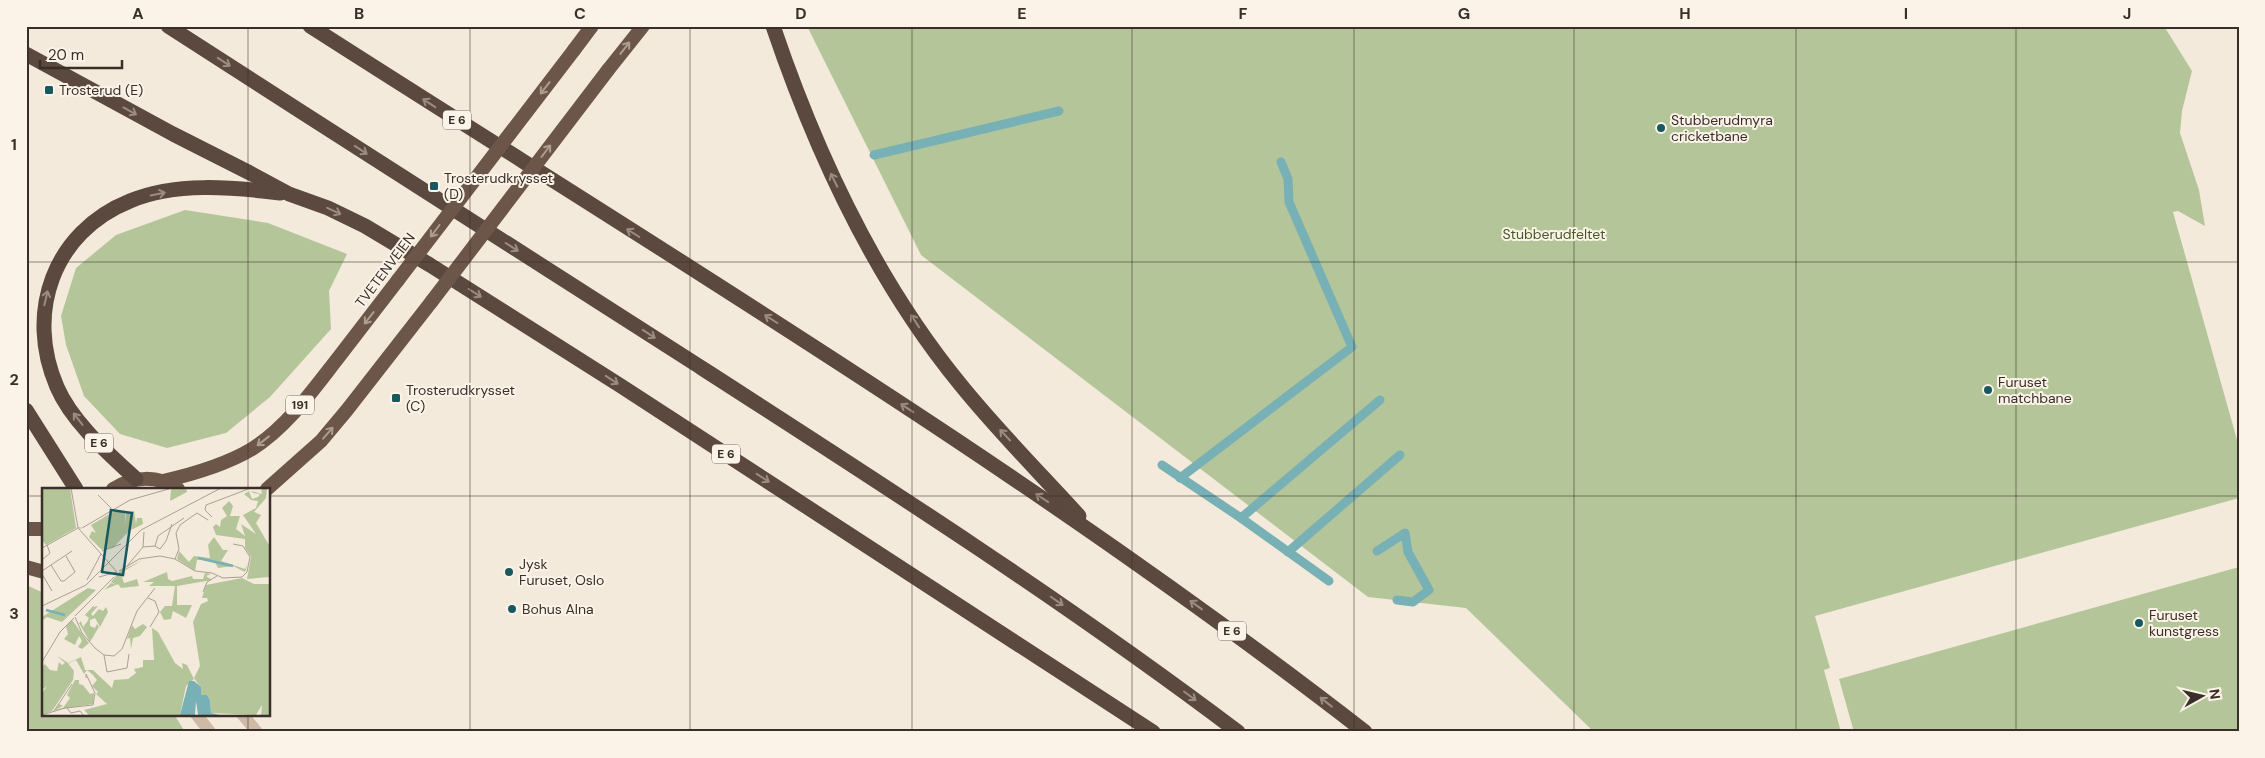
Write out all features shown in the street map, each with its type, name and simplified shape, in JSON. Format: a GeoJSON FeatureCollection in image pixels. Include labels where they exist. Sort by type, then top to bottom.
{"type":"FeatureCollection","features":[{"type":"Feature","properties":{"kind":"highway"},"geometry":{"type":"LineString","coordinates":[[168,26],[755,402],[1002,563],[1140,659],[1238,732]]}},
{"type":"Feature","properties":{"kind":"highway","name":"E 6"},"geometry":{"type":"LineString","coordinates":[[310,26],[781,325],[1097,535],[1196,604],[1365,732]]}},
{"type":"Feature","properties":{"kind":"highway","name":"TVETENVEIEN"},"geometry":{"type":"LineString","coordinates":[[163,481],[196,473],[225,462],[252,449],[276,430],[322,379],[592,26]]}},
{"type":"Feature","properties":{"kind":"highway"},"geometry":{"type":"LineString","coordinates":[[268,488],[321,441],[348,410],[643,26]]}},
{"type":"Feature","properties":{"kind":"highway"},"geometry":{"type":"LineString","coordinates":[[773,26],[790,77],[820,151],[856,223],[891,285],[959,382],[994,424],[1097,535]]}},
{"type":"Feature","properties":{"kind":"highway","name":"E 6"},"geometry":{"type":"LineString","coordinates":[[26,54],[288,194],[328,208],[365,226],[430,265],[646,402],[1153,732]]}},
{"type":"Feature","properties":{"kind":"highway","name":"E 6"},"geometry":{"type":"LineString","coordinates":[[136,479],[91,434],[65,402],[57,388],[46,346],[45,301],[59,263],[83,231],[114,209],[147,196],[182,190],[232,189],[288,194]]}},
{"type":"Feature","properties":{"kind":"highway"},"geometry":{"type":"LineString","coordinates":[[27,411],[75,488]]}},
{"type":"Feature","properties":{"kind":"highway","name":"TVETENVEIEN"},"geometry":{"type":"LineString","coordinates":[[115,488],[136,479],[150,478],[163,481],[176,488]]}},
{"type":"Feature","properties":{"kind":"highway"},"geometry":{"type":"LineString","coordinates":[[26,529],[42,529]]}},
{"type":"Feature","properties":{"kind":"highway"},"geometry":{"type":"LineString","coordinates":[[26,567],[42,571]]}},
{"type":"Feature","properties":{"kind":"street"},"geometry":{"type":"LineString","coordinates":[[198,716],[210,732]]}},
{"type":"Feature","properties":{"kind":"street"},"geometry":{"type":"LineString","coordinates":[[244,716],[257,732]]}},
{"type":"Feature","properties":{"kind":"green space","name":"Stubberudfeltet"},"geometry":{"type":"Polygon","coordinates":[[[807,26],[2164,26],[2192,71],[2182,111],[2180,133],[2199,190],[2205,226],[2178,211],[2173,212],[2239,447],[2239,498],[1815,616],[1830,668],[1824,670],[1841,732],[1594,732],[1466,608],[1368,597],[921,255],[807,26]]]}},
{"type":"Feature","properties":{"kind":"green space"},"geometry":{"type":"Polygon","coordinates":[[[185,210],[268,223],[347,254],[329,291],[331,329],[270,397],[226,433],[167,448],[120,434],[84,396],[66,345],[61,316],[76,268],[116,235],[185,210]]]}},
{"type":"Feature","properties":{"kind":"green space","name":"Furuset kunstgress"},"geometry":{"type":"Polygon","coordinates":[[[2239,567],[2239,732],[1854,732],[1839,679],[2239,567]]]}},
{"type":"Feature","properties":{"kind":"green space"},"geometry":{"type":"Polygon","coordinates":[[[26,585],[42,592],[42,716],[175,716],[185,732],[26,732],[26,585]]]}},
{"type":"Feature","properties":{"kind":"waterway"},"geometry":{"type":"LineString","coordinates":[[874,155],[1059,111]]}},
{"type":"Feature","properties":{"kind":"waterway"},"geometry":{"type":"LineString","coordinates":[[1180,478],[1352,347],[1289,202],[1288,179],[1281,162]]}},
{"type":"Feature","properties":{"kind":"waterway"},"geometry":{"type":"LineString","coordinates":[[1241,518],[1380,400]]}},
{"type":"Feature","properties":{"kind":"waterway"},"geometry":{"type":"LineString","coordinates":[[1288,552],[1400,455]]}},
{"type":"Feature","properties":{"kind":"waterway"},"geometry":{"type":"LineString","coordinates":[[1162,465],[1241,518],[1329,581]]}},
{"type":"Feature","properties":{"kind":"waterway"},"geometry":{"type":"LineString","coordinates":[[1377,551],[1405,533],[1408,552],[1429,590],[1413,602],[1397,600]]}},
{"type":"Feature","properties":{"kind":"place","name":"Trosterud (E)"},"geometry":{"type":"Point","coordinates":[49,90]}},
{"type":"Feature","properties":{"kind":"place","name":"Stubberudmyra cricketbane"},"geometry":{"type":"Point","coordinates":[1661,128]}},
{"type":"Feature","properties":{"kind":"place","name":"Trosterudkrysset (D)"},"geometry":{"type":"Point","coordinates":[434,186]}},
{"type":"Feature","properties":{"kind":"place","name":"Furuset matchbane"},"geometry":{"type":"Point","coordinates":[1988,390]}},
{"type":"Feature","properties":{"kind":"place","name":"Trosterudkrysset (C)"},"geometry":{"type":"Point","coordinates":[396,398]}},
{"type":"Feature","properties":{"kind":"place","name":"Jysk Furuset, Oslo"},"geometry":{"type":"Point","coordinates":[509,572]}},
{"type":"Feature","properties":{"kind":"place","name":"Bohus Alna"},"geometry":{"type":"Point","coordinates":[512,609]}},
{"type":"Feature","properties":{"kind":"place","name":"Furuset kunstgress"},"geometry":{"type":"Point","coordinates":[2139,623]}}]}
